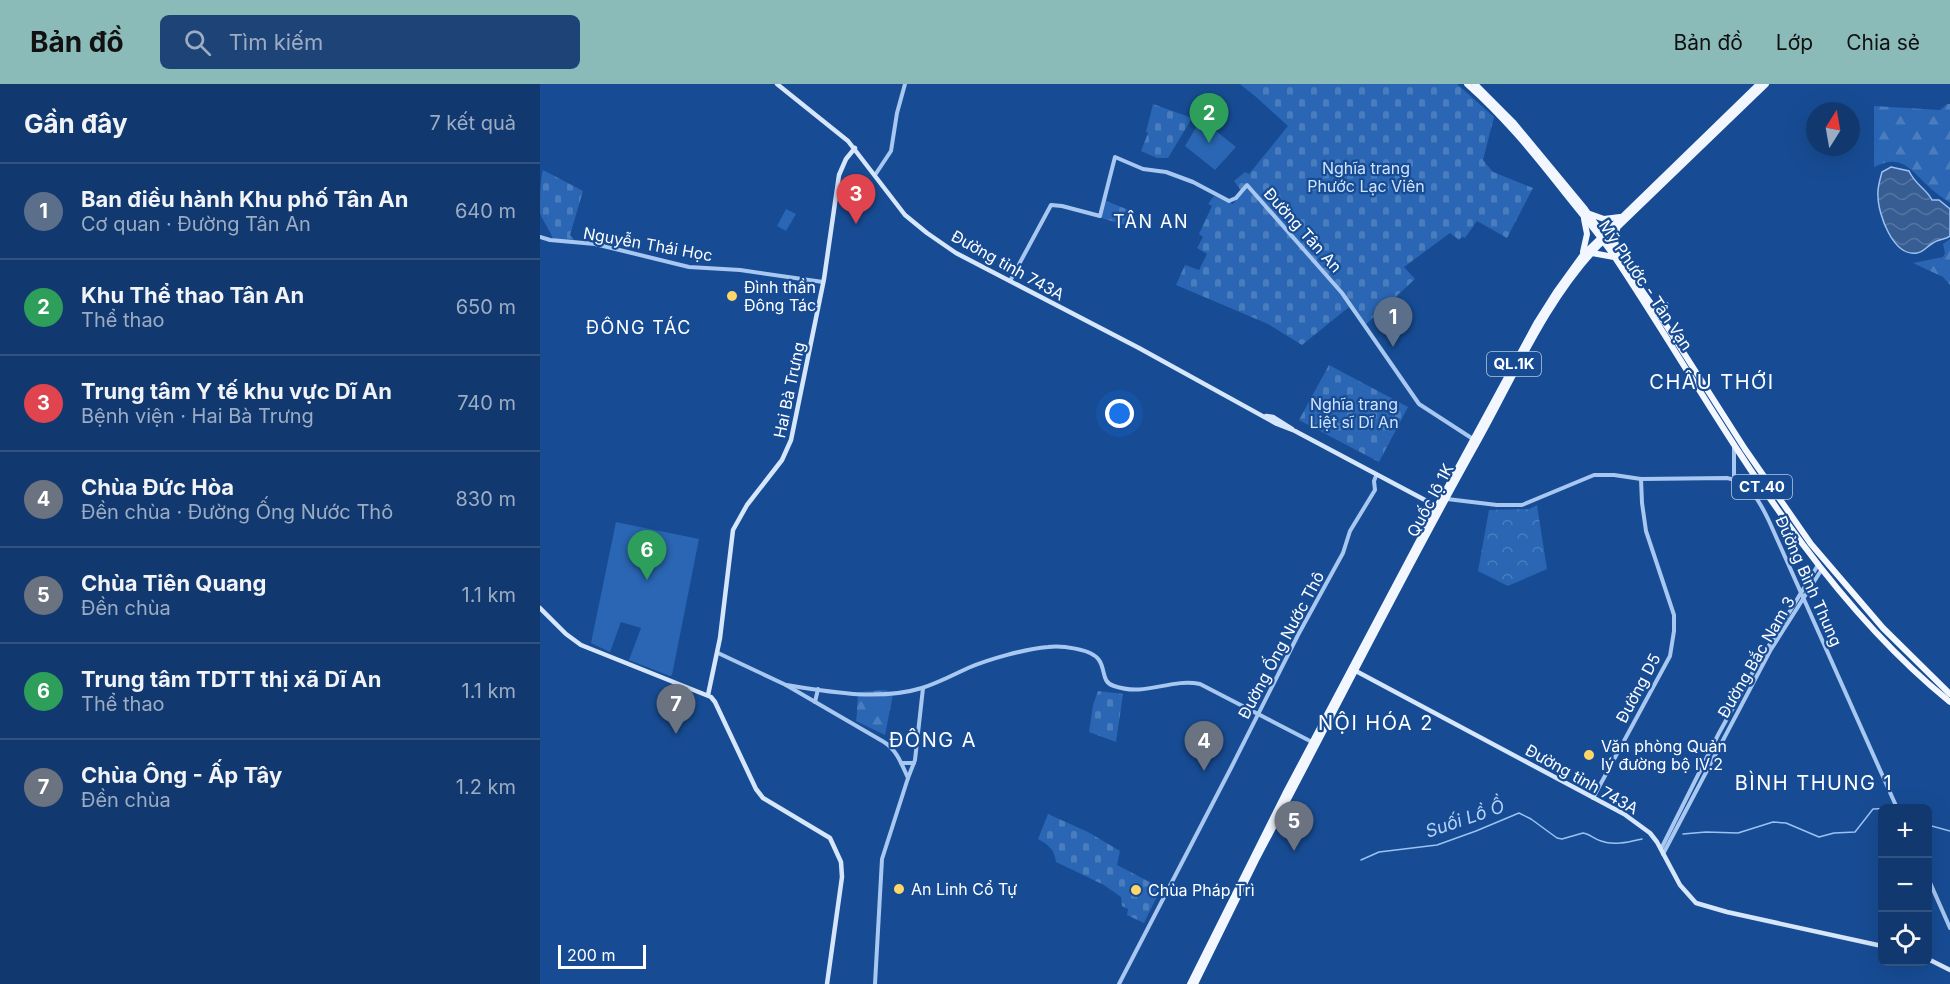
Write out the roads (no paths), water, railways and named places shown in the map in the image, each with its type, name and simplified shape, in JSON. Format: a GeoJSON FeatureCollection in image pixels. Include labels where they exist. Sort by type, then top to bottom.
{"type":"FeatureCollection","features":[{"type":"Feature","properties":{"kind":"main road","name":"Đường tỉnh 743A"},"geometry":{"type":"LineString","coordinates":[[777,84],[855,148],[915,225],[956,253],[1439,508]]}},
{"type":"Feature","properties":{"kind":"main road","name":"Mỹ Phước - Tân Vạn"},"geometry":{"type":"LineString","coordinates":[[1467,84],[1523,140],[1585,214]]}},
{"type":"Feature","properties":{"kind":"main road","name":"Mỹ Phước - Tân Vạn"},"geometry":{"type":"LineString","coordinates":[[1475,84],[1531,142],[1657,311],[1739,449],[1811,544],[1888,634],[1950,694]]}},
{"type":"Feature","properties":{"kind":"main road","name":"Quốc lộ 1K"},"geometry":{"type":"LineString","coordinates":[[1190,984],[1443,499],[1542,324],[1570,280],[1603,238],[1759,84]]}},
{"type":"Feature","properties":{"kind":"main road","name":"Quốc lộ 1K"},"geometry":{"type":"LineString","coordinates":[[1475,441],[1537,322],[1582,256],[1617,229],[1766,84]]}},
{"type":"Feature","properties":{"kind":"main road","name":"Hai Bà Trưng"},"geometry":{"type":"LineString","coordinates":[[708,695],[718,653],[733,530],[747,505],[782,460],[792,440],[823,282],[839,175],[846,159],[855,148]]}},
{"type":"Feature","properties":{"kind":"main road"},"geometry":{"type":"LineString","coordinates":[[1582,256],[1587,234],[1585,214],[1604,219],[1624,215]]}},
{"type":"Feature","properties":{"kind":"main road"},"geometry":{"type":"LineString","coordinates":[[1592,253],[1616,255],[1617,229]]}},
{"type":"Feature","properties":{"kind":"main road","name":"Mỹ Phước - Tân Vạn"},"geometry":{"type":"LineString","coordinates":[[1616,255],[1739,449],[1821,567],[1882,641],[1916,675],[1950,702]]}},
{"type":"Feature","properties":{"kind":"main road"},"geometry":{"type":"LineString","coordinates":[[1657,311],[1662,310],[1666,305]]}},
{"type":"Feature","properties":{"kind":"main road"},"geometry":{"type":"LineString","coordinates":[[540,608],[566,634],[581,645],[708,695],[715,702],[756,789],[763,798],[830,838],[841,862],[842,877],[827,984]]}},
{"type":"Feature","properties":{"kind":"main road"},"geometry":{"type":"LineString","coordinates":[[1882,641],[1888,634]]}},
{"type":"Feature","properties":{"kind":"main road","name":"Đường tỉnh 743A"},"geometry":{"type":"LineString","coordinates":[[1354,670],[1642,826],[1650,833],[1680,885],[1696,903],[1878,945]]}},
{"type":"Feature","properties":{"kind":"main road","name":"Quốc lộ 1K"},"geometry":{"type":"LineString","coordinates":[[1195,984],[1232,904]]}},
{"type":"Feature","properties":{"kind":"main road"},"geometry":{"type":"LineString","coordinates":[[1932,961],[1950,970]]}},
{"type":"Feature","properties":{"kind":"street"},"geometry":{"type":"LineString","coordinates":[[875,175],[891,152],[897,113],[905,84]]}},
{"type":"Feature","properties":{"kind":"street","name":"Đường Tân An"},"geometry":{"type":"LineString","coordinates":[[1010,280],[1051,205],[1100,216],[1115,157],[1143,169],[1166,172],[1204,187],[1229,201],[1236,198],[1247,185],[1342,292],[1419,404],[1475,441]]}},
{"type":"Feature","properties":{"kind":"street","name":"Nguyễn Thái Học"},"geometry":{"type":"LineString","coordinates":[[540,237],[595,244],[689,267],[740,270],[823,282]]}},
{"type":"Feature","properties":{"kind":"street"},"geometry":{"type":"LineString","coordinates":[[1443,499],[1497,505],[1522,505],[1582,478],[1594,475],[1609,474],[1641,479],[1734,479],[1739,449]]}},
{"type":"Feature","properties":{"kind":"street","name":"Đường Ống Nước Thô"},"geometry":{"type":"LineString","coordinates":[[1119,984],[1232,768],[1257,714],[1343,553],[1350,531],[1374,490],[1376,476]]}},
{"type":"Feature","properties":{"kind":"street","name":"Đường D5"},"geometry":{"type":"LineString","coordinates":[[1593,798],[1670,656],[1674,631],[1671,604],[1646,531],[1641,503],[1641,479]]}},
{"type":"Feature","properties":{"kind":"street","name":"Đường Bình Thung"},"geometry":{"type":"LineString","coordinates":[[1734,479],[1748,488],[1765,512],[1895,804]]}},
{"type":"Feature","properties":{"kind":"street","name":"Đường Bắc Nam 3"},"geometry":{"type":"LineString","coordinates":[[1662,852],[1721,730],[1800,593],[1821,567]]}},
{"type":"Feature","properties":{"kind":"street","name":"Đường Bắc Nam 3"},"geometry":{"type":"LineString","coordinates":[[1662,852],[1765,660],[1821,567]]}},
{"type":"Feature","properties":{"kind":"street"},"geometry":{"type":"LineString","coordinates":[[786,685],[867,695],[923,688],[967,668],[993,660],[1039,648],[1062,646],[1096,657],[1101,664],[1105,678],[1110,685],[1115,687],[1136,691],[1195,683],[1206,686],[1314,744]]}},
{"type":"Feature","properties":{"kind":"street"},"geometry":{"type":"LineString","coordinates":[[718,653],[786,685],[889,745],[908,778]]}},
{"type":"Feature","properties":{"kind":"street"},"geometry":{"type":"LineString","coordinates":[[874,984],[882,859],[914,763],[923,688]]}},
{"type":"Feature","properties":{"kind":"street"},"geometry":{"type":"LineString","coordinates":[[815,702],[818,689]]}},
{"type":"Feature","properties":{"kind":"street"},"geometry":{"type":"LineString","coordinates":[[901,763],[914,763]]}},
{"type":"Feature","properties":{"kind":"street"},"geometry":{"type":"LineString","coordinates":[[1932,887],[1950,928]]}},
{"type":"Feature","properties":{"kind":"water"},"geometry":{"type":"Polygon","coordinates":[[[1891,167],[1909,171],[1932,200],[1939,200],[1950,209],[1950,236],[1917,253],[1908,252],[1894,241],[1884,223],[1878,193],[1882,172],[1891,167]]]}},
{"type":"Feature","properties":{"kind":"waterway","name":"Suối Lồ Ồ"},"geometry":{"type":"LineString","coordinates":[[1683,834],[1738,833],[1773,822],[1786,823],[1819,837],[1834,833],[1855,832],[1873,809],[1878,809]]}},
{"type":"Feature","properties":{"kind":"waterway","name":"Suối Lồ Ồ"},"geometry":{"type":"LineString","coordinates":[[1361,860],[1379,852],[1437,845],[1519,813],[1557,838],[1562,839],[1583,833],[1611,843],[1642,839]]}},
{"type":"Feature","properties":{"kind":"waterway","name":"Suối Lồ Ồ"},"geometry":{"type":"LineString","coordinates":[[1932,826],[1950,831]]}},
{"type":"Feature","properties":{"kind":"place","name":"Khu Thể thao Tân An"},"geometry":{"type":"Point","coordinates":[1209,143]}},
{"type":"Feature","properties":{"kind":"place","name":"Trung tâm Y tế khu vực Dĩ An"},"geometry":{"type":"Point","coordinates":[856,224]}},
{"type":"Feature","properties":{"kind":"place","name":"Đình thần Đông Tác"},"geometry":{"type":"Point","coordinates":[732,296]}},
{"type":"Feature","properties":{"kind":"place","name":"Ban điều hành Khu phố Tân An"},"geometry":{"type":"Point","coordinates":[1393,347]}},
{"type":"Feature","properties":{"kind":"place","name":"Trung tâm TDTT thị xã Dĩ An"},"geometry":{"type":"Point","coordinates":[647,580]}},
{"type":"Feature","properties":{"kind":"place","name":"Chùa Ông - Ấp Tây"},"geometry":{"type":"Point","coordinates":[676,734]}},
{"type":"Feature","properties":{"kind":"place","name":"Văn phòng Quản lý đường bộ IV.2"},"geometry":{"type":"Point","coordinates":[1589,755]}},
{"type":"Feature","properties":{"kind":"place","name":"Chùa Đức Hòa"},"geometry":{"type":"Point","coordinates":[1204,771]}},
{"type":"Feature","properties":{"kind":"place","name":"Chùa Tiên Quang"},"geometry":{"type":"Point","coordinates":[1294,851]}},
{"type":"Feature","properties":{"kind":"place","name":"An Linh Cổ Tự"},"geometry":{"type":"Point","coordinates":[899,889]}},
{"type":"Feature","properties":{"kind":"place","name":"Chùa Pháp Trì"},"geometry":{"type":"Point","coordinates":[1136,890]}},
{"type":"Feature","properties":{"kind":"district","name":"TÂN AN"},"geometry":{"type":"Point","coordinates":[1151,222]}},
{"type":"Feature","properties":{"kind":"district","name":"ĐÔNG TÁC"},"geometry":{"type":"Point","coordinates":[639,328]}},
{"type":"Feature","properties":{"kind":"district","name":"CHÂU THỚI"},"geometry":{"type":"Point","coordinates":[1712,382]}},
{"type":"Feature","properties":{"kind":"district","name":"NỘI HÓA 2"},"geometry":{"type":"Point","coordinates":[1376,723]}},
{"type":"Feature","properties":{"kind":"district","name":"ĐÔNG A"},"geometry":{"type":"Point","coordinates":[933,740]}},
{"type":"Feature","properties":{"kind":"district","name":"BÌNH THUNG 1"},"geometry":{"type":"Point","coordinates":[1814,783]}},
{"type":"Feature","properties":{"kind":"park label","name":"Nghĩa trang Phước Lạc Viên"},"geometry":{"type":"Point","coordinates":[1366,177]}},
{"type":"Feature","properties":{"kind":"park label","name":"Nghĩa trang Liệt sĩ Dĩ An"},"geometry":{"type":"Point","coordinates":[1354,413]}}]}
